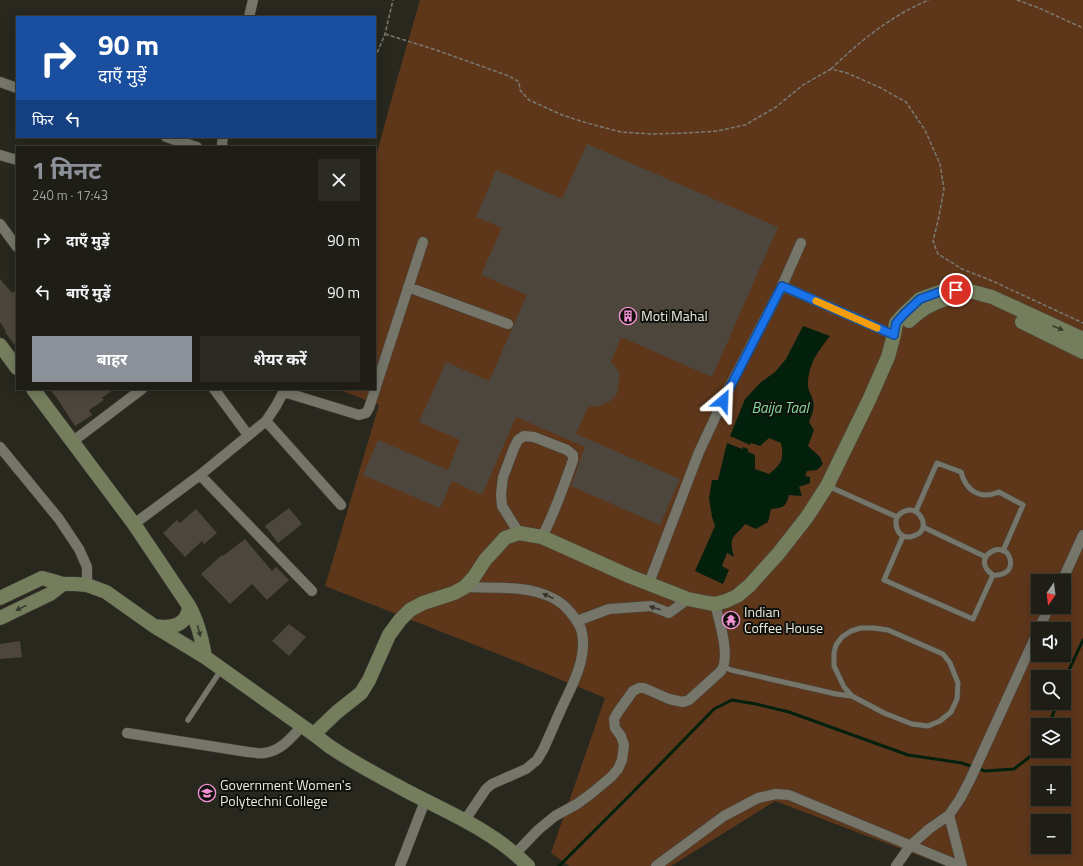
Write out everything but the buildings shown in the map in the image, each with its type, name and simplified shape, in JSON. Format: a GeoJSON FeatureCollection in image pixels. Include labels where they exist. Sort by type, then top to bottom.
{"type":"FeatureCollection","features":[{"type":"Feature","properties":{"kind":"street"},"geometry":{"type":"LineString","coordinates":[[249,16],[253,0]]}},
{"type":"Feature","properties":{"kind":"street"},"geometry":{"type":"LineString","coordinates":[[0,82],[16,88]]}},
{"type":"Feature","properties":{"kind":"street"},"geometry":{"type":"LineString","coordinates":[[169,138],[194,146]]}},
{"type":"Feature","properties":{"kind":"street"},"geometry":{"type":"LineString","coordinates":[[0,155],[16,160]]}},
{"type":"Feature","properties":{"kind":"street"},"geometry":{"type":"LineString","coordinates":[[2,226],[16,233]]}},
{"type":"Feature","properties":{"kind":"street"},"geometry":{"type":"LineString","coordinates":[[2,226],[16,246]]}},
{"type":"Feature","properties":{"kind":"street"},"geometry":{"type":"LineString","coordinates":[[376,386],[423,242]]}},
{"type":"Feature","properties":{"kind":"street"},"geometry":{"type":"LineString","coordinates":[[649,583],[699,452],[729,388],[782,286],[801,243]]}},
{"type":"Feature","properties":{"kind":"street"},"geometry":{"type":"LineString","coordinates":[[782,286],[894,335]]}},
{"type":"Feature","properties":{"kind":"street"},"geometry":{"type":"LineString","coordinates":[[408,287],[508,324]]}},
{"type":"Feature","properties":{"kind":"street"},"geometry":{"type":"LineString","coordinates":[[314,734],[361,692],[369,680],[389,635],[400,620],[410,610],[423,603],[454,593],[465,587],[474,577],[485,560],[505,538],[519,533],[542,537],[629,576],[688,599],[715,604],[737,596],[749,586],[778,554],[807,517],[827,486],[888,357],[896,323],[920,299],[945,290],[966,290],[992,297],[1083,339]]}},
{"type":"Feature","properties":{"kind":"street"},"geometry":{"type":"LineString","coordinates":[[894,335],[916,314],[937,302],[948,299],[964,299],[990,306],[1083,352]]}},
{"type":"Feature","properties":{"kind":"street"},"geometry":{"type":"LineString","coordinates":[[0,345],[16,367]]}},
{"type":"Feature","properties":{"kind":"street"},"geometry":{"type":"LineString","coordinates":[[34,390],[134,524],[189,606],[195,617],[202,638],[205,657]]}},
{"type":"Feature","properties":{"kind":"street"},"geometry":{"type":"LineString","coordinates":[[72,442],[141,390]]}},
{"type":"Feature","properties":{"kind":"street"},"geometry":{"type":"LineString","coordinates":[[215,390],[248,435]]}},
{"type":"Feature","properties":{"kind":"street"},"geometry":{"type":"LineString","coordinates":[[134,524],[200,475],[266,420],[276,406],[284,390],[359,415],[366,413],[375,390]]}},
{"type":"Feature","properties":{"kind":"street"},"geometry":{"type":"LineString","coordinates":[[266,420],[341,505]]}},
{"type":"Feature","properties":{"kind":"street"},"geometry":{"type":"LineString","coordinates":[[519,533],[502,506],[501,488],[503,477],[518,440],[524,436],[534,437],[567,450],[573,456],[563,489],[542,537]]}},
{"type":"Feature","properties":{"kind":"street"},"geometry":{"type":"LineString","coordinates":[[0,447],[59,519],[79,548],[87,567],[87,585]]}},
{"type":"Feature","properties":{"kind":"street"},"geometry":{"type":"LineString","coordinates":[[200,475],[312,591]]}},
{"type":"Feature","properties":{"kind":"street"},"geometry":{"type":"LineString","coordinates":[[1065,574],[1083,535]]}},
{"type":"Feature","properties":{"kind":"street"},"geometry":{"type":"LineString","coordinates":[[0,598],[42,578],[63,584],[87,585],[106,592],[154,626],[205,657],[330,746],[425,801],[465,820],[503,844],[522,860],[538,830],[555,816],[577,804],[592,793],[618,769],[622,760],[624,745],[621,736],[615,728],[614,719],[633,691],[639,688],[644,688],[669,699],[683,702],[689,700],[722,669],[726,658],[715,604]]}},
{"type":"Feature","properties":{"kind":"street"},"geometry":{"type":"LineString","coordinates":[[0,618],[50,594],[63,584]]}},
{"type":"Feature","properties":{"kind":"street"},"geometry":{"type":"LineString","coordinates":[[465,587],[520,589],[541,593],[556,599],[567,608],[577,621],[582,632],[583,646],[582,658],[575,679],[537,760],[526,769],[492,784],[486,789],[465,820]]}},
{"type":"Feature","properties":{"kind":"street"},"geometry":{"type":"LineString","coordinates":[[577,621],[609,609],[651,606],[669,613],[688,599]]}},
{"type":"Feature","properties":{"kind":"street"},"geometry":{"type":"LineString","coordinates":[[154,626],[174,626],[184,619],[188,612],[189,606]]}},
{"type":"Feature","properties":{"kind":"street"},"geometry":{"type":"LineString","coordinates":[[896,866],[910,846],[929,829],[949,815],[960,799],[1031,645]]}},
{"type":"Feature","properties":{"kind":"street"},"geometry":{"type":"LineString","coordinates":[[127,733],[248,752],[264,753],[286,744],[302,726]]}},
{"type":"Feature","properties":{"kind":"street"},"geometry":{"type":"LineString","coordinates":[[656,866],[724,816],[758,798],[776,794],[789,795],[961,866]]}},
{"type":"Feature","properties":{"kind":"street"},"geometry":{"type":"LineString","coordinates":[[400,866],[425,801]]}},
{"type":"Feature","properties":{"kind":"street"},"geometry":{"type":"LineString","coordinates":[[949,815],[961,866]]}},
{"type":"Feature","properties":{"kind":"lane"},"geometry":{"type":"LineString","coordinates":[[916,511],[937,463],[961,472],[966,486],[974,492],[980,495],[988,495],[999,492],[1023,504],[1003,551]]}},
{"type":"Feature","properties":{"kind":"lane"},"geometry":{"type":"LineString","coordinates":[[827,486],[897,517]]}},
{"type":"Feature","properties":{"kind":"lane"},"geometry":{"type":"LineString","coordinates":[[909,510],[916,511],[921,516],[924,523],[923,527],[919,534],[910,538],[903,536],[897,531],[897,517],[901,513],[909,510]]}},
{"type":"Feature","properties":{"kind":"lane"},"geometry":{"type":"LineString","coordinates":[[923,527],[986,557]]}},
{"type":"Feature","properties":{"kind":"lane"},"geometry":{"type":"LineString","coordinates":[[903,536],[884,580],[973,619],[993,575]]}},
{"type":"Feature","properties":{"kind":"lane"},"geometry":{"type":"LineString","coordinates":[[996,549],[1009,555],[1011,560],[1007,572],[1000,576],[993,575],[988,571],[985,565],[986,557],[991,551],[996,549]]}},
{"type":"Feature","properties":{"kind":"lane"},"geometry":{"type":"LineString","coordinates":[[722,669],[836,694],[852,696],[912,724],[928,726],[940,721],[951,712],[958,699],[958,683],[950,663],[943,654],[888,630],[861,628],[851,631],[842,637],[836,645],[834,653],[834,666],[844,687],[852,696]]}},
{"type":"Feature","properties":{"kind":"lane"},"geometry":{"type":"LineString","coordinates":[[188,720],[221,669]]}},
{"type":"Feature","properties":{"kind":"path"},"geometry":{"type":"LineString","coordinates":[[376,56],[385,34],[393,0]]}},
{"type":"Feature","properties":{"kind":"path"},"geometry":{"type":"LineString","coordinates":[[385,34],[509,76],[519,82],[520,90],[529,100],[562,115],[621,132],[651,134],[686,133],[717,131],[745,124],[776,107],[802,85],[831,69],[870,35],[894,18],[929,0]]}},
{"type":"Feature","properties":{"kind":"path"},"geometry":{"type":"LineString","coordinates":[[1017,0],[1040,8],[1083,28]]}},
{"type":"Feature","properties":{"kind":"path"},"geometry":{"type":"LineString","coordinates":[[831,69],[847,73],[879,87],[906,102],[925,130],[940,164],[944,189],[933,241],[938,254],[962,269],[990,280],[1083,323]]}},
{"type":"Feature","properties":{"kind":"shaded area"},"geometry":{"type":"Polygon","coordinates":[[[420,0],[1083,0],[1083,866],[946,866],[775,801],[671,866],[569,866],[551,853],[605,698],[325,586],[379,405],[340,390],[376,390],[376,156],[420,0]]]}},
{"type":"Feature","properties":{"kind":"water","name":"Baija Taal"},"geometry":{"type":"Polygon","coordinates":[[[803,326],[830,336],[814,359],[808,379],[808,388],[814,404],[809,422],[814,430],[808,446],[820,457],[823,464],[817,470],[807,471],[805,476],[810,477],[810,483],[799,487],[802,496],[789,495],[787,502],[783,506],[771,509],[768,522],[756,529],[745,524],[734,536],[732,539],[732,551],[734,557],[727,553],[722,566],[729,570],[723,584],[695,571],[715,526],[709,498],[712,480],[718,480],[727,443],[742,449],[743,447],[748,449],[748,452],[755,455],[755,469],[769,474],[781,461],[781,443],[769,438],[760,446],[751,443],[750,445],[730,436],[745,399],[761,382],[775,372],[786,359],[803,326]]]}},
{"type":"Feature","properties":{"kind":"waterway"},"geometry":{"type":"LineString","coordinates":[[1069,670],[1083,640]]}},
{"type":"Feature","properties":{"kind":"waterway"},"geometry":{"type":"LineString","coordinates":[[559,866],[714,709],[732,700],[789,712],[908,755],[962,763],[985,771],[1014,769],[1031,756]]}},
{"type":"Feature","properties":{"kind":"waterway"},"geometry":{"type":"LineString","coordinates":[[1052,718],[1054,710]]}},
{"type":"Feature","properties":{"kind":"slow traffic"},"geometry":{"type":"LineString","coordinates":[[816,301],[877,328]]}},
{"type":"Feature","properties":{"kind":"place","name":"Moti Mahal"},"geometry":{"type":"Point","coordinates":[628,316]}},
{"type":"Feature","properties":{"kind":"place","name":"Indian Coffee House"},"geometry":{"type":"Point","coordinates":[731,620]}},
{"type":"Feature","properties":{"kind":"place","name":"Government Women's Polytechni College"},"geometry":{"type":"Point","coordinates":[207,793]}},
{"type":"Feature","properties":{"kind":"route"},"geometry":{"type":"LineString","coordinates":[[723,401],[782,286],[894,335],[896,323],[920,299],[945,290],[956,290]]}}]}
